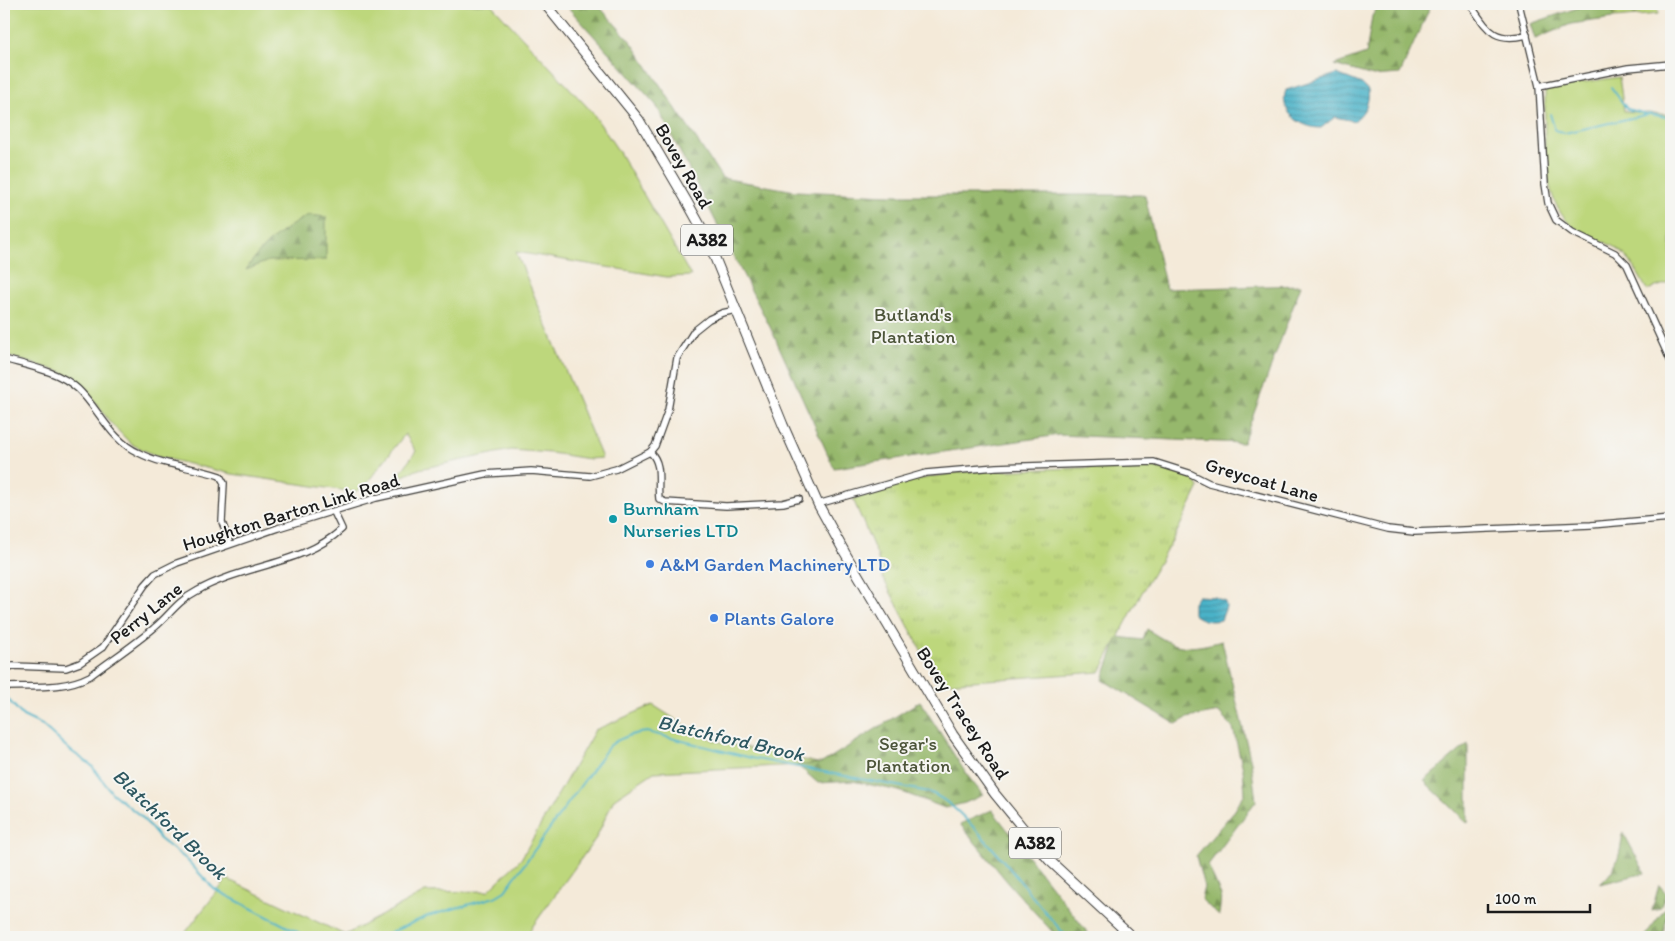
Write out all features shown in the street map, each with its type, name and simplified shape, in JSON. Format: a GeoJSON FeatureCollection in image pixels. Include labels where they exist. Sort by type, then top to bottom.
{"type":"FeatureCollection","features":[{"type":"Feature","properties":{"kind":"main road","name":"Bovey Road"},"geometry":{"type":"LineString","coordinates":[[545,4],[639,120],[706,236],[783,425],[818,504]]}},
{"type":"Feature","properties":{"kind":"main road","name":"Bovey Tracey Road"},"geometry":{"type":"LineString","coordinates":[[818,504],[848,558],[970,760],[1049,860],[1132,937]]}},
{"type":"Feature","properties":{"kind":"street"},"geometry":{"type":"LineString","coordinates":[[1470,4],[1497,36],[1504,39],[1527,35]]}},
{"type":"Feature","properties":{"kind":"street"},"geometry":{"type":"LineString","coordinates":[[1519,4],[1539,86],[1544,184],[1548,203],[1556,220],[1572,232],[1615,253],[1628,265],[1671,362]]}},
{"type":"Feature","properties":{"kind":"street"},"geometry":{"type":"LineString","coordinates":[[1539,86],[1628,68],[1671,64]]}},
{"type":"Feature","properties":{"kind":"street"},"geometry":{"type":"LineString","coordinates":[[736,310],[722,312],[709,319],[694,332],[677,358],[668,410],[655,446],[650,452],[656,458],[658,466],[659,499],[665,502],[726,506],[784,503],[799,500]]}},
{"type":"Feature","properties":{"kind":"street"},"geometry":{"type":"LineString","coordinates":[[4,359],[55,374],[77,388],[107,425],[125,444],[138,453],[181,467],[220,476],[224,483],[222,522],[230,544]]}},
{"type":"Feature","properties":{"kind":"street","name":"Houghton Barton Link Road"},"geometry":{"type":"LineString","coordinates":[[4,668],[66,668],[92,656],[112,635],[145,585],[155,574],[230,544],[376,498],[485,474],[531,471],[576,476],[601,474],[650,452]]}},
{"type":"Feature","properties":{"kind":"street","name":"Greycoat Lane"},"geometry":{"type":"LineString","coordinates":[[818,504],[926,472],[996,467],[1154,462],[1189,473],[1209,483],[1355,522],[1401,530],[1434,532],[1581,526],[1671,518]]}},
{"type":"Feature","properties":{"kind":"street","name":"Perry Lane"},"geometry":{"type":"LineString","coordinates":[[4,688],[40,688],[79,682],[90,676],[155,627],[170,610],[198,590],[317,548],[333,538],[342,529],[334,512]]}},
{"type":"Feature","properties":{"kind":"green space"},"geometry":{"type":"Polygon","coordinates":[[[4,4],[491,4],[592,112],[619,152],[691,276],[667,277],[516,252],[602,458],[589,459],[551,453],[511,450],[419,469],[396,479],[416,451],[405,434],[363,488],[354,492],[232,474],[159,457],[131,444],[109,421],[95,401],[62,372],[4,355],[4,4]]]}},
{"type":"Feature","properties":{"kind":"green space","name":"Butland's Plantation"},"geometry":{"type":"Polygon","coordinates":[[[565,4],[597,4],[632,43],[722,178],[795,191],[889,195],[1145,195],[1166,289],[1301,285],[1243,443],[1059,435],[834,468],[772,331],[656,105],[565,4]]]}},
{"type":"Feature","properties":{"kind":"green space"},"geometry":{"type":"Polygon","coordinates":[[[1380,4],[1435,4],[1430,7],[1400,74],[1373,76],[1334,65],[1366,54],[1372,16],[1380,4]]]}},
{"type":"Feature","properties":{"kind":"green space"},"geometry":{"type":"Polygon","coordinates":[[[1585,4],[1612,4],[1614,18],[1571,24],[1535,39],[1530,24],[1585,4]]]}},
{"type":"Feature","properties":{"kind":"green space"},"geometry":{"type":"Polygon","coordinates":[[[1612,4],[1657,4],[1658,14],[1614,18],[1612,4]]]}},
{"type":"Feature","properties":{"kind":"green space"},"geometry":{"type":"Polygon","coordinates":[[[1619,77],[1624,111],[1671,115],[1671,282],[1647,290],[1634,267],[1621,252],[1581,232],[1567,221],[1557,205],[1550,187],[1546,167],[1545,88],[1619,77]]]}},
{"type":"Feature","properties":{"kind":"green space"},"geometry":{"type":"Polygon","coordinates":[[[308,215],[326,217],[326,260],[268,261],[246,270],[266,245],[290,226],[308,215]]]}},
{"type":"Feature","properties":{"kind":"green space"},"geometry":{"type":"Polygon","coordinates":[[[1136,466],[1179,472],[1194,481],[1199,487],[1176,534],[1147,583],[1100,672],[944,683],[937,680],[883,578],[877,555],[853,499],[886,490],[892,484],[960,472],[1136,466]]]}},
{"type":"Feature","properties":{"kind":"green space"},"geometry":{"type":"Polygon","coordinates":[[[1147,629],[1167,641],[1183,646],[1200,646],[1222,641],[1251,762],[1256,801],[1208,865],[1221,896],[1219,916],[1201,899],[1204,887],[1196,856],[1235,810],[1245,793],[1243,769],[1233,728],[1219,712],[1187,718],[1176,724],[1103,680],[1118,637],[1143,640],[1147,629]]]}},
{"type":"Feature","properties":{"kind":"green space","name":"Segar's Plantation"},"geometry":{"type":"Polygon","coordinates":[[[920,701],[967,775],[983,795],[965,803],[945,808],[899,791],[853,781],[818,783],[797,765],[822,763],[920,701]]]}},
{"type":"Feature","properties":{"kind":"green space"},"geometry":{"type":"Polygon","coordinates":[[[653,705],[695,732],[716,741],[822,764],[654,772],[614,799],[596,838],[525,937],[182,937],[227,879],[345,935],[425,892],[488,891],[521,859],[595,730],[653,705]]]}},
{"type":"Feature","properties":{"kind":"green space"},"geometry":{"type":"Polygon","coordinates":[[[1468,744],[1468,823],[1424,781],[1468,744]]]}},
{"type":"Feature","properties":{"kind":"green space"},"geometry":{"type":"Polygon","coordinates":[[[992,810],[1091,937],[1057,937],[1010,885],[960,824],[992,810]]]}},
{"type":"Feature","properties":{"kind":"green space"},"geometry":{"type":"Polygon","coordinates":[[[1623,832],[1645,873],[1600,884],[1611,872],[1617,861],[1623,832]]]}},
{"type":"Feature","properties":{"kind":"green space"},"geometry":{"type":"Polygon","coordinates":[[[1659,885],[1666,893],[1660,908],[1652,910],[1659,885]]]}},
{"type":"Feature","properties":{"kind":"green space"},"geometry":{"type":"Polygon","coordinates":[[[1671,901],[1662,937],[1644,937],[1671,901]]]}},
{"type":"Feature","properties":{"kind":"water"},"geometry":{"type":"Polygon","coordinates":[[[1337,74],[1362,84],[1368,90],[1367,103],[1358,118],[1354,121],[1335,117],[1321,128],[1299,122],[1288,112],[1284,98],[1286,90],[1337,74]]]}},
{"type":"Feature","properties":{"kind":"water"},"geometry":{"type":"Polygon","coordinates":[[[1198,596],[1215,597],[1225,602],[1226,607],[1221,620],[1206,620],[1193,614],[1193,603],[1198,596]]]}},
{"type":"Feature","properties":{"kind":"waterway"},"geometry":{"type":"LineString","coordinates":[[1611,87],[1627,109],[1647,114]]}},
{"type":"Feature","properties":{"kind":"waterway"},"geometry":{"type":"LineString","coordinates":[[1550,114],[1555,130],[1565,133],[1649,114],[1671,118]]}},
{"type":"Feature","properties":{"kind":"waterway","name":"Blatchford Brook"},"geometry":{"type":"LineString","coordinates":[[4,695],[23,716],[42,725],[71,751],[91,765],[112,793],[142,817],[160,839],[186,859],[214,889],[307,937]]}},
{"type":"Feature","properties":{"kind":"waterway","name":"Blatchford Brook"},"geometry":{"type":"LineString","coordinates":[[380,937],[428,916],[495,897],[505,891],[609,746],[627,736],[647,732],[751,758],[929,792],[936,795],[956,810],[979,833],[1067,937]]}},
{"type":"Feature","properties":{"kind":"place","name":"Burnham Nurseries LTD"},"geometry":{"type":"Point","coordinates":[613,519]}},
{"type":"Feature","properties":{"kind":"place","name":"A&M Garden Machinery LTD"},"geometry":{"type":"Point","coordinates":[650,564]}},
{"type":"Feature","properties":{"kind":"place","name":"Plants Galore"},"geometry":{"type":"Point","coordinates":[714,618]}}]}
